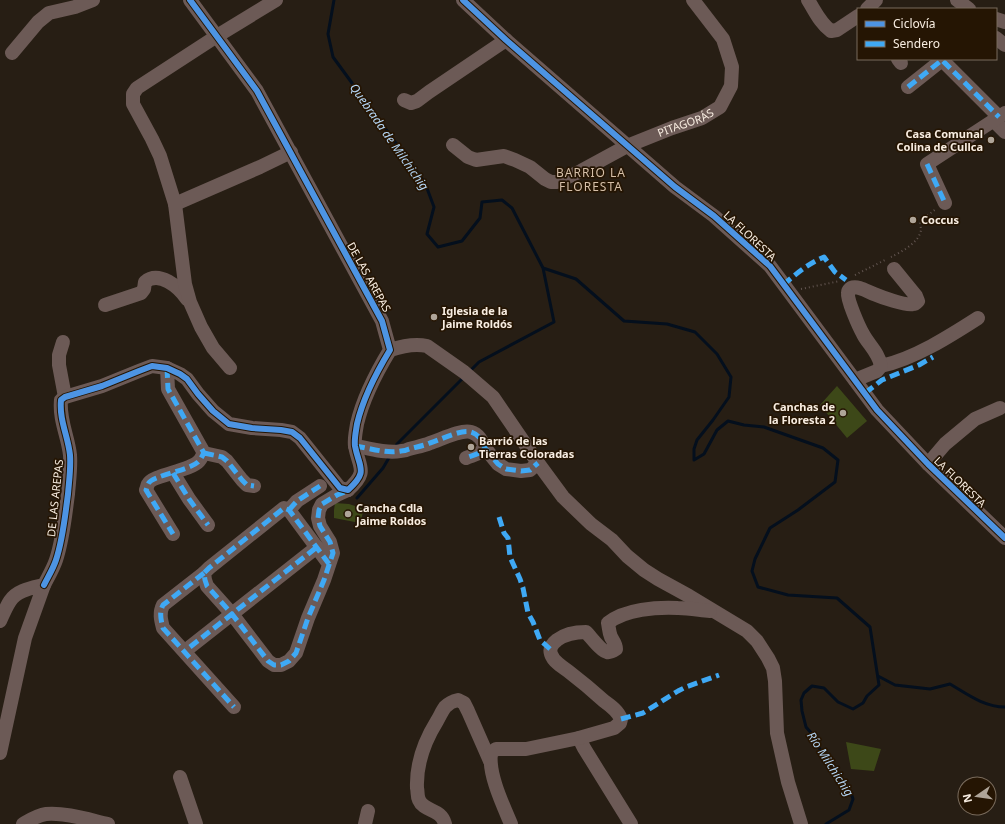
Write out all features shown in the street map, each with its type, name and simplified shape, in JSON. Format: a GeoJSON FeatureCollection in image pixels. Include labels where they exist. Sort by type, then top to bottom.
{"type":"FeatureCollection","features":[{"type":"Feature","properties":{"kind":"street"},"geometry":{"type":"LineString","coordinates":[[12,53],[38,22],[49,13],[93,0]]}},
{"type":"Feature","properties":{"kind":"street","name":"DE LAS AREPAS"},"geometry":{"type":"LineString","coordinates":[[190,0],[257,91],[382,321],[390,350]]}},
{"type":"Feature","properties":{"kind":"street"},"geometry":{"type":"LineString","coordinates":[[230,368],[213,348],[201,327],[190,302],[185,284],[175,204],[160,156],[133,104],[133,94],[137,88],[276,0]]}},
{"type":"Feature","properties":{"kind":"street","name":"LA FLORESTA"},"geometry":{"type":"LineString","coordinates":[[463,0],[506,40],[627,146],[675,187],[720,221],[770,266],[877,410],[909,445],[1005,538]]}},
{"type":"Feature","properties":{"kind":"street","name":"PITAGORÁS"},"geometry":{"type":"LineString","coordinates":[[453,145],[468,157],[476,160],[504,156],[530,167],[551,182],[557,182],[627,146],[702,118],[720,107],[731,86],[732,67],[723,39],[693,0]]}},
{"type":"Feature","properties":{"kind":"street"},"geometry":{"type":"LineString","coordinates":[[808,0],[820,20],[831,31],[837,30],[857,17]]}},
{"type":"Feature","properties":{"kind":"street"},"geometry":{"type":"LineString","coordinates":[[867,8],[876,0]]}},
{"type":"Feature","properties":{"kind":"street"},"geometry":{"type":"LineString","coordinates":[[954,0],[961,8]]}},
{"type":"Feature","properties":{"kind":"street"},"geometry":{"type":"LineString","coordinates":[[957,0],[968,8]]}},
{"type":"Feature","properties":{"kind":"street"},"geometry":{"type":"LineString","coordinates":[[997,39],[1005,45]]}},
{"type":"Feature","properties":{"kind":"street"},"geometry":{"type":"LineString","coordinates":[[404,100],[411,103],[417,101],[506,40]]}},
{"type":"Feature","properties":{"kind":"street"},"geometry":{"type":"LineString","coordinates":[[908,87],[942,60],[1000,117],[1005,132]]}},
{"type":"Feature","properties":{"kind":"street"},"geometry":{"type":"LineString","coordinates":[[945,203],[927,164],[1000,117]]}},
{"type":"Feature","properties":{"kind":"street"},"geometry":{"type":"LineString","coordinates":[[175,204],[291,152]]}},
{"type":"Feature","properties":{"kind":"street"},"geometry":{"type":"LineString","coordinates":[[881,366],[880,360],[862,333],[850,302],[848,292],[849,289],[854,287],[862,288],[876,295],[899,302],[915,304],[918,301],[916,296],[894,269]]}},
{"type":"Feature","properties":{"kind":"street"},"geometry":{"type":"LineString","coordinates":[[105,306],[141,293],[145,282],[153,278],[162,279],[174,284],[190,302]]}},
{"type":"Feature","properties":{"kind":"street"},"geometry":{"type":"LineString","coordinates":[[855,380],[877,370],[881,366],[913,355],[952,335],[978,318]]}},
{"type":"Feature","properties":{"kind":"street"},"geometry":{"type":"LineString","coordinates":[[63,342],[59,355],[65,397],[102,386],[152,366],[167,368],[187,379],[213,411],[229,424],[292,432],[300,438],[340,488],[348,490]]}},
{"type":"Feature","properties":{"kind":"street"},"geometry":{"type":"LineString","coordinates":[[204,573],[207,586],[232,614],[268,660],[274,665],[281,665],[289,661],[296,654],[333,553],[330,542],[320,526],[318,518],[320,510],[322,504],[337,494],[348,490],[360,477],[361,468],[355,446],[357,424],[369,391],[390,350],[403,346],[419,344],[427,346],[467,374],[493,397],[538,463],[563,496],[591,524],[612,540],[627,556],[644,570],[747,631],[757,641],[773,668],[775,681],[777,734],[788,782],[801,824]]}},
{"type":"Feature","properties":{"kind":"street"},"geometry":{"type":"LineString","coordinates":[[167,368],[168,389],[204,453],[222,457],[247,485],[254,486]]}},
{"type":"Feature","properties":{"kind":"street","name":"DE LAS AREPAS"},"geometry":{"type":"LineString","coordinates":[[0,753],[25,638],[44,586],[56,561],[64,529],[70,472],[69,451],[60,409],[61,400],[65,397]]}},
{"type":"Feature","properties":{"kind":"street"},"geometry":{"type":"LineString","coordinates":[[928,464],[946,444],[975,419],[1000,408]]}},
{"type":"Feature","properties":{"kind":"street"},"geometry":{"type":"LineString","coordinates":[[355,446],[384,451],[401,452],[448,436],[471,432],[478,437],[498,464],[506,469],[521,471],[530,470],[538,463]]}},
{"type":"Feature","properties":{"kind":"street"},"geometry":{"type":"LineString","coordinates":[[466,458],[485,448]]}},
{"type":"Feature","properties":{"kind":"street"},"geometry":{"type":"LineString","coordinates":[[173,534],[146,490],[148,484],[153,479],[197,463],[204,453]]}},
{"type":"Feature","properties":{"kind":"street"},"geometry":{"type":"LineString","coordinates":[[173,473],[208,525]]}},
{"type":"Feature","properties":{"kind":"street"},"geometry":{"type":"LineString","coordinates":[[289,510],[297,501],[320,486]]}},
{"type":"Feature","properties":{"kind":"street"},"geometry":{"type":"LineString","coordinates":[[234,707],[163,628],[160,616],[163,605],[284,508],[289,510],[329,564]]}},
{"type":"Feature","properties":{"kind":"street"},"geometry":{"type":"LineString","coordinates":[[190,647],[317,547]]}},
{"type":"Feature","properties":{"kind":"street"},"geometry":{"type":"LineString","coordinates":[[0,621],[10,600],[26,589],[44,586]]}},
{"type":"Feature","properties":{"kind":"street"},"geometry":{"type":"LineString","coordinates":[[490,761],[491,753],[496,749],[526,749],[579,738],[614,728],[620,723],[621,719],[619,714],[589,687],[560,666],[551,656],[550,649],[552,644],[557,640],[567,634],[586,632],[602,650],[607,653],[616,649],[608,623],[623,615],[640,610],[660,608],[679,608],[714,612]]}},
{"type":"Feature","properties":{"kind":"street"},"geometry":{"type":"LineString","coordinates":[[445,824],[444,820],[436,812],[421,804],[418,798],[417,776],[419,760],[431,731],[445,708],[452,702],[458,700],[464,703],[490,761],[497,790],[511,824]]}},
{"type":"Feature","properties":{"kind":"street"},"geometry":{"type":"LineString","coordinates":[[579,738],[631,824]]}},
{"type":"Feature","properties":{"kind":"street"},"geometry":{"type":"LineString","coordinates":[[180,777],[196,824]]}},
{"type":"Feature","properties":{"kind":"street"},"geometry":{"type":"LineString","coordinates":[[23,824],[33,818],[46,814],[64,814],[108,824]]}},
{"type":"Feature","properties":{"kind":"path"},"geometry":{"type":"LineString","coordinates":[[852,277],[904,251],[918,238],[921,230],[920,221],[945,203]]}},
{"type":"Feature","properties":{"kind":"path"},"geometry":{"type":"LineString","coordinates":[[788,292],[846,280]]}},
{"type":"Feature","properties":{"kind":"green space","name":"Canchas de la Floresta 2"},"geometry":{"type":"Polygon","coordinates":[[[837,386],[867,421],[847,438],[820,405],[837,386]]]}},
{"type":"Feature","properties":{"kind":"green space","name":"Cancha Cdla Jaime Roldos"},"geometry":{"type":"Polygon","coordinates":[[[335,503],[349,504],[364,509],[360,523],[334,518],[335,503]]]}},
{"type":"Feature","properties":{"kind":"green space"},"geometry":{"type":"Polygon","coordinates":[[[846,742],[881,749],[874,771],[851,769],[846,742]]]}},
{"type":"Feature","properties":{"kind":"waterway","name":"Quebrada de Milchichig"},"geometry":{"type":"LineString","coordinates":[[334,0],[328,34],[333,57],[425,183],[434,207],[427,234],[438,247],[462,241],[480,218],[482,202],[502,200],[512,208],[543,268],[554,322],[479,362],[469,372]]}},
{"type":"Feature","properties":{"kind":"waterway","name":"Río Milchichig"},"geometry":{"type":"LineString","coordinates":[[543,268],[576,279],[624,321],[667,324],[695,332],[717,354],[731,377],[729,397],[697,440],[694,449],[694,460],[704,454],[717,430],[728,421],[744,425],[764,427],[823,448],[838,460],[835,482],[798,510],[770,528],[755,559],[752,571],[758,587],[788,595],[837,598],[870,627],[879,685],[867,696],[863,703],[853,709],[838,702],[824,688],[812,686],[804,693],[801,700],[806,727],[812,734],[826,761],[844,786],[851,793],[853,799],[849,810],[826,824]]}},
{"type":"Feature","properties":{"kind":"waterway"},"geometry":{"type":"LineString","coordinates":[[395,448],[397,444],[463,378]]}},
{"type":"Feature","properties":{"kind":"waterway"},"geometry":{"type":"LineString","coordinates":[[357,498],[383,468],[390,456]]}},
{"type":"Feature","properties":{"kind":"waterway"},"geometry":{"type":"LineString","coordinates":[[878,676],[895,685],[930,689],[950,684],[969,696],[990,705],[1005,707]]}},
{"type":"Feature","properties":{"kind":"marked path"},"geometry":{"type":"LineString","coordinates":[[908,87],[942,60],[999,117]]}},
{"type":"Feature","properties":{"kind":"marked path"},"geometry":{"type":"LineString","coordinates":[[927,164],[945,203]]}},
{"type":"Feature","properties":{"kind":"marked path"},"geometry":{"type":"LineString","coordinates":[[783,285],[818,259],[824,257],[835,272],[846,280]]}},
{"type":"Feature","properties":{"kind":"marked path"},"geometry":{"type":"LineString","coordinates":[[865,393],[882,380],[919,365],[933,357]]}},
{"type":"Feature","properties":{"kind":"marked path"},"geometry":{"type":"LineString","coordinates":[[167,368],[168,389],[204,453],[200,460],[188,468],[151,481],[146,490],[173,534]]}},
{"type":"Feature","properties":{"kind":"marked path"},"geometry":{"type":"LineString","coordinates":[[355,446],[384,451],[403,451],[425,445],[456,433],[467,431],[476,434],[480,438],[485,448],[479,453],[466,458]]}},
{"type":"Feature","properties":{"kind":"marked path"},"geometry":{"type":"LineString","coordinates":[[485,448],[498,464],[506,469],[521,471],[530,470],[538,463]]}},
{"type":"Feature","properties":{"kind":"marked path"},"geometry":{"type":"LineString","coordinates":[[204,453],[222,457],[247,485],[254,486]]}},
{"type":"Feature","properties":{"kind":"marked path"},"geometry":{"type":"LineString","coordinates":[[173,473],[189,499],[208,525]]}},
{"type":"Feature","properties":{"kind":"marked path"},"geometry":{"type":"LineString","coordinates":[[289,510],[297,501],[320,486]]}},
{"type":"Feature","properties":{"kind":"marked path"},"geometry":{"type":"LineString","coordinates":[[329,564],[289,510],[284,508],[204,573],[207,586],[232,614],[268,661],[274,665],[281,665],[289,661],[296,653],[308,618],[324,580],[333,553],[330,542],[320,526],[318,518],[319,510],[322,504],[347,491]]}},
{"type":"Feature","properties":{"kind":"marked path"},"geometry":{"type":"LineString","coordinates":[[499,517],[504,533],[508,538],[510,557],[523,588],[528,613],[540,640],[550,649]]}},
{"type":"Feature","properties":{"kind":"marked path"},"geometry":{"type":"LineString","coordinates":[[190,647],[317,547]]}},
{"type":"Feature","properties":{"kind":"marked path"},"geometry":{"type":"LineString","coordinates":[[204,573],[163,605],[161,614],[163,628],[234,707]]}},
{"type":"Feature","properties":{"kind":"marked path"},"geometry":{"type":"LineString","coordinates":[[621,719],[643,713],[678,691],[719,675]]}},
{"type":"Feature","properties":{"kind":"cycle path"},"geometry":{"type":"LineString","coordinates":[[44,585],[56,560],[64,527],[68,494],[70,455],[62,421],[61,400],[65,397],[102,386],[152,366],[167,368],[187,379],[213,411],[229,424],[292,432],[300,438],[340,488],[348,490],[359,478],[360,474],[361,469],[355,443],[357,424],[370,386],[390,350],[382,321],[257,91],[190,0]]}},
{"type":"Feature","properties":{"kind":"cycle path"},"geometry":{"type":"LineString","coordinates":[[463,0],[506,40],[675,187],[714,216],[770,266],[877,410],[928,464],[1005,538]]}},
{"type":"Feature","properties":{"kind":"place","name":"Casa Comunal Colina de Cullca"},"geometry":{"type":"Point","coordinates":[991,140]}},
{"type":"Feature","properties":{"kind":"place","name":"Coccus"},"geometry":{"type":"Point","coordinates":[913,220]}},
{"type":"Feature","properties":{"kind":"place","name":"Iglesia de la Jaime Roldós"},"geometry":{"type":"Point","coordinates":[434,317]}},
{"type":"Feature","properties":{"kind":"place","name":"Canchas de la Floresta 2"},"geometry":{"type":"Point","coordinates":[843,413]}},
{"type":"Feature","properties":{"kind":"place","name":"Barrió de las Tierras Coloradas"},"geometry":{"type":"Point","coordinates":[471,447]}},
{"type":"Feature","properties":{"kind":"place","name":"Cancha Cdla Jaime Roldos"},"geometry":{"type":"Point","coordinates":[348,514]}},
{"type":"Feature","properties":{"kind":"district","name":"BARRIO LA FLORESTA"},"geometry":{"type":"Point","coordinates":[591,180]}}]}
